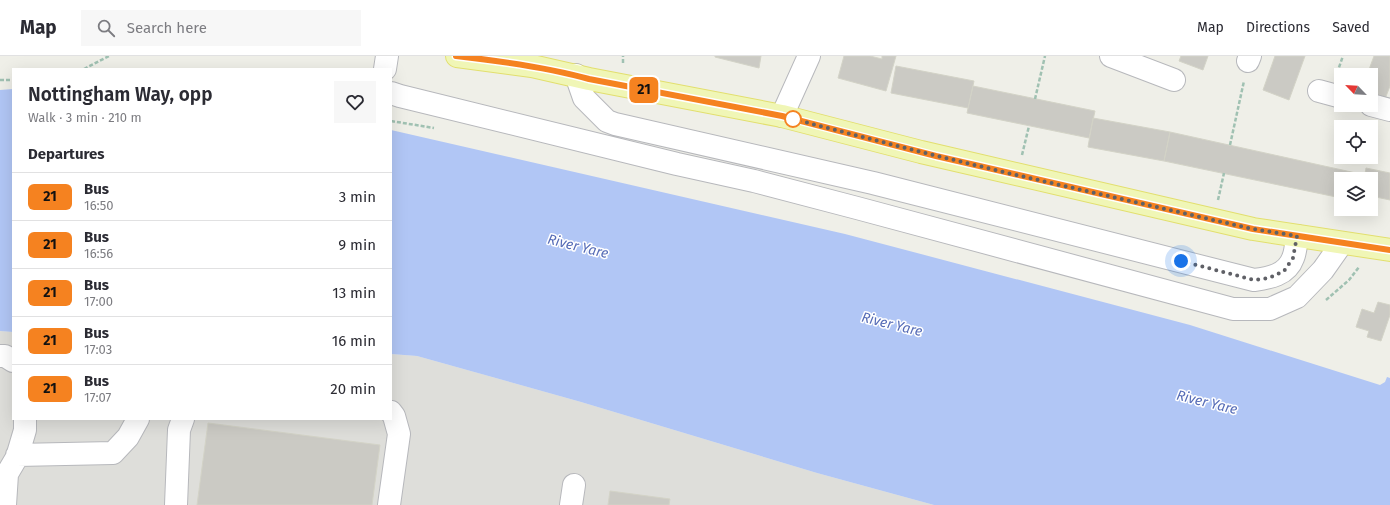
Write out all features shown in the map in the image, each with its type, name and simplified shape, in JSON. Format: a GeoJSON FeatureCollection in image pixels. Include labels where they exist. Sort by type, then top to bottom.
{"type":"FeatureCollection","features":[{"type":"Feature","properties":{"kind":"main road"},"geometry":{"type":"LineString","coordinates":[[456,56],[532,66],[782,116],[921,152],[1253,229],[1390,250]]}},
{"type":"Feature","properties":{"kind":"street"},"geometry":{"type":"LineString","coordinates":[[385,68],[387,56]]}},
{"type":"Feature","properties":{"kind":"street"},"geometry":{"type":"LineString","coordinates":[[782,116],[809,56]]}},
{"type":"Feature","properties":{"kind":"street"},"geometry":{"type":"LineString","coordinates":[[1110,56],[1174,80]]}},
{"type":"Feature","properties":{"kind":"street"},"geometry":{"type":"LineString","coordinates":[[576,75],[584,98],[607,120],[615,124],[872,183],[1254,280],[1269,278],[1284,271],[1293,258],[1297,236]]}},
{"type":"Feature","properties":{"kind":"street"},"geometry":{"type":"LineString","coordinates":[[1318,91],[1334,95]]}},
{"type":"Feature","properties":{"kind":"street"},"geometry":{"type":"LineString","coordinates":[[392,93],[835,202],[1233,309],[1270,309],[1297,297],[1323,270],[1342,242]]}},
{"type":"Feature","properties":{"kind":"street"},"geometry":{"type":"LineString","coordinates":[[1378,107],[1390,110]]}},
{"type":"Feature","properties":{"kind":"street"},"geometry":{"type":"LineString","coordinates":[[0,356],[5,356],[12,360]]}},
{"type":"Feature","properties":{"kind":"street"},"geometry":{"type":"LineString","coordinates":[[389,505],[398,434],[392,413]]}},
{"type":"Feature","properties":{"kind":"street"},"geometry":{"type":"LineString","coordinates":[[5,505],[3,474],[17,454],[25,430],[25,420]]}},
{"type":"Feature","properties":{"kind":"street"},"geometry":{"type":"LineString","coordinates":[[17,454],[113,454],[128,437],[137,420]]}},
{"type":"Feature","properties":{"kind":"street"},"geometry":{"type":"LineString","coordinates":[[176,505],[179,430],[183,420]]}},
{"type":"Feature","properties":{"kind":"path"},"geometry":{"type":"LineString","coordinates":[[86,68],[109,56]]}},
{"type":"Feature","properties":{"kind":"path"},"geometry":{"type":"LineString","coordinates":[[1035,99],[1045,56]]}},
{"type":"Feature","properties":{"kind":"path"},"geometry":{"type":"LineString","coordinates":[[1230,145],[1249,59]]}},
{"type":"Feature","properties":{"kind":"path"},"geometry":{"type":"LineString","coordinates":[[0,80],[12,80]]}},
{"type":"Feature","properties":{"kind":"path"},"geometry":{"type":"LineString","coordinates":[[1018,175],[1028,126]]}},
{"type":"Feature","properties":{"kind":"path"},"geometry":{"type":"LineString","coordinates":[[1214,220],[1224,173]]}},
{"type":"Feature","properties":{"kind":"shaded area"},"geometry":{"type":"Polygon","coordinates":[[[0,331],[12,332],[12,420],[392,420],[392,354],[417,356],[581,402],[817,473],[934,505],[0,505],[0,331]]]}},
{"type":"Feature","properties":{"kind":"water"},"geometry":{"type":"Polygon","coordinates":[[[12,89],[12,332],[0,331],[0,90],[12,89]]]}},
{"type":"Feature","properties":{"kind":"water","name":"River Yare"},"geometry":{"type":"Polygon","coordinates":[[[392,130],[845,234],[1190,325],[1380,385],[1385,382],[1387,377],[1390,378],[1390,505],[934,505],[817,473],[581,402],[417,356],[392,354],[392,130]]]}},
{"type":"Feature","properties":{"kind":"building"},"geometry":{"type":"Polygon","coordinates":[[[715,56],[761,56],[759,68],[715,56]]]}},
{"type":"Feature","properties":{"kind":"building"},"geometry":{"type":"Polygon","coordinates":[[[844,56],[870,56],[882,59],[882,56],[896,56],[886,91],[838,78],[844,56]]]}},
{"type":"Feature","properties":{"kind":"building"},"geometry":{"type":"Polygon","coordinates":[[[1181,56],[1208,56],[1203,70],[1179,61],[1181,56]]]}},
{"type":"Feature","properties":{"kind":"building"},"geometry":{"type":"Polygon","coordinates":[[[1275,56],[1305,56],[1289,100],[1263,90],[1275,56]]]}},
{"type":"Feature","properties":{"kind":"building"},"geometry":{"type":"Polygon","coordinates":[[[1374,56],[1390,56],[1390,86],[1385,99],[1378,96],[1378,68],[1370,68],[1374,56]]]}},
{"type":"Feature","properties":{"kind":"building"},"geometry":{"type":"Polygon","coordinates":[[[896,66],[974,81],[968,108],[891,93],[896,66]]]}},
{"type":"Feature","properties":{"kind":"building"},"geometry":{"type":"Polygon","coordinates":[[[973,86],[1095,111],[1089,138],[967,113],[973,86]]]}},
{"type":"Feature","properties":{"kind":"building"},"geometry":{"type":"Polygon","coordinates":[[[1093,118],[1170,132],[1164,161],[1088,147],[1093,118]]]}},
{"type":"Feature","properties":{"kind":"building"},"geometry":{"type":"Polygon","coordinates":[[[1170,132],[1351,172],[1334,172],[1334,197],[1164,161],[1170,132]]]}},
{"type":"Feature","properties":{"kind":"building"},"geometry":{"type":"Polygon","coordinates":[[[1366,168],[1390,173],[1390,200],[1378,197],[1378,172],[1365,172],[1366,168]]]}},
{"type":"Feature","properties":{"kind":"building"},"geometry":{"type":"Polygon","coordinates":[[[1378,302],[1390,305],[1390,315],[1381,341],[1367,337],[1369,331],[1356,327],[1362,309],[1374,313],[1378,302]]]}},
{"type":"Feature","properties":{"kind":"building"},"geometry":{"type":"Polygon","coordinates":[[[208,423],[380,445],[372,505],[197,505],[208,423]]]}},
{"type":"Feature","properties":{"kind":"building"},"geometry":{"type":"Polygon","coordinates":[[[610,491],[670,499],[669,505],[608,505],[610,491]]]}},
{"type":"Feature","properties":{"kind":"bus line","name":"21"},"geometry":{"type":"LineString","coordinates":[[456,56],[532,66],[589,79],[782,116],[936,156],[1253,229],[1390,250]]}},
{"type":"Feature","properties":{"kind":"route"},"geometry":{"type":"LineString","coordinates":[[793,119],[1012,174],[1253,229],[1297,236],[1293,258],[1284,271],[1269,278],[1254,280],[1181,261]]}}]}
